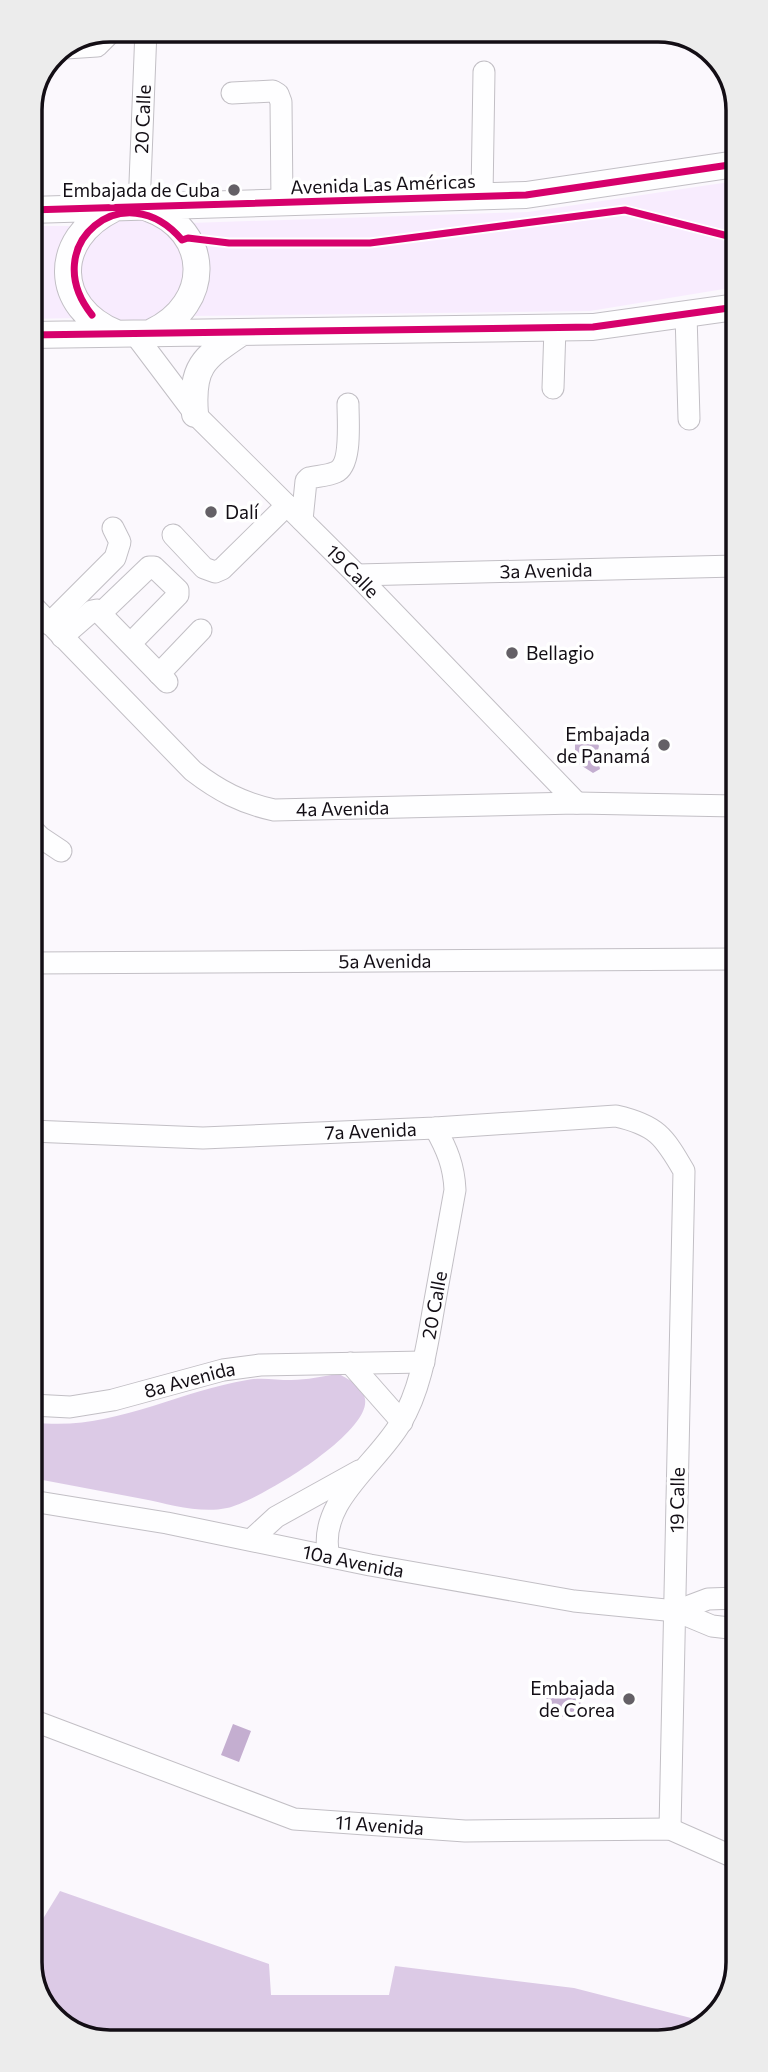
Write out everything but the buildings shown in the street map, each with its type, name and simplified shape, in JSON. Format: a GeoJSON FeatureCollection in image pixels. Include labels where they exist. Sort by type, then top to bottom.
{"type":"FeatureCollection","features":[{"type":"Feature","properties":{"kind":"main road","name":"Avenida Las Américas"},"geometry":{"type":"LineString","coordinates":[[42,210],[526,195],[726,165]]}},
{"type":"Feature","properties":{"kind":"main road"},"geometry":{"type":"LineString","coordinates":[[113,209],[96,217],[82,229],[73,246],[69,282],[75,300],[86,315],[100,326],[134,333],[167,326],[179,315],[195,286],[197,270],[194,253],[180,228],[170,219],[143,208]]}},
{"type":"Feature","properties":{"kind":"main road"},"geometry":{"type":"LineString","coordinates":[[42,335],[593,327],[726,308]]}},
{"type":"Feature","properties":{"kind":"main road"},"geometry":{"type":"LineString","coordinates":[[195,414],[193,390],[197,374],[206,358],[242,332]]}},
{"type":"Feature","properties":{"kind":"street","name":"20 Calle"},"geometry":{"type":"LineString","coordinates":[[143,208],[146,42]]}},
{"type":"Feature","properties":{"kind":"street"},"geometry":{"type":"LineString","coordinates":[[482,196],[484,72]]}},
{"type":"Feature","properties":{"kind":"street"},"geometry":{"type":"LineString","coordinates":[[232,93],[273,91],[278,94],[281,102],[282,203]]}},
{"type":"Feature","properties":{"kind":"street"},"geometry":{"type":"LineString","coordinates":[[686,314],[689,419]]}},
{"type":"Feature","properties":{"kind":"street"},"geometry":{"type":"LineString","coordinates":[[553,388],[555,328]]}},
{"type":"Feature","properties":{"kind":"street","name":"19 Calle"},"geometry":{"type":"LineString","coordinates":[[134,333],[195,414],[357,575],[577,803]]}},
{"type":"Feature","properties":{"kind":"street"},"geometry":{"type":"LineString","coordinates":[[173,535],[204,568],[215,572],[230,562],[295,513],[309,478],[336,472],[344,466],[347,457],[348,404]]}},
{"type":"Feature","properties":{"kind":"street"},"geometry":{"type":"LineString","coordinates":[[56,630],[115,558],[120,542],[113,528]]}},
{"type":"Feature","properties":{"kind":"street","name":"3a Avenida"},"geometry":{"type":"LineString","coordinates":[[357,575],[726,566]]}},
{"type":"Feature","properties":{"kind":"street"},"geometry":{"type":"LineString","coordinates":[[101,613],[149,567],[154,567],[178,590],[178,595],[131,643]]}},
{"type":"Feature","properties":{"kind":"street"},"geometry":{"type":"LineString","coordinates":[[56,630],[92,611],[101,613],[163,678],[201,630]]}},
{"type":"Feature","properties":{"kind":"street","name":"4a Avenida"},"geometry":{"type":"LineString","coordinates":[[42,615],[193,771],[217,790],[247,804],[274,810],[577,803],[726,806]]}},
{"type":"Feature","properties":{"kind":"street"},"geometry":{"type":"LineString","coordinates":[[42,838],[61,851]]}},
{"type":"Feature","properties":{"kind":"street","name":"5a Avenida"},"geometry":{"type":"LineString","coordinates":[[42,963],[726,959]]}},
{"type":"Feature","properties":{"kind":"street","name":"7a Avenida"},"geometry":{"type":"LineString","coordinates":[[42,1132],[203,1139],[616,1116],[655,1130],[684,1171]]}},
{"type":"Feature","properties":{"kind":"street","name":"20 Calle"},"geometry":{"type":"LineString","coordinates":[[329,1556],[326,1541],[334,1510],[402,1422],[424,1362],[455,1190],[454,1169],[435,1128]]}},
{"type":"Feature","properties":{"kind":"street","name":"19 Calle"},"geometry":{"type":"LineString","coordinates":[[670,1829],[684,1171]]}},
{"type":"Feature","properties":{"kind":"street","name":"8a Avenida"},"geometry":{"type":"LineString","coordinates":[[42,1406],[70,1407],[113,1400],[223,1370],[260,1366],[424,1362]]}},
{"type":"Feature","properties":{"kind":"street"},"geometry":{"type":"LineString","coordinates":[[350,1363],[402,1422]]}},
{"type":"Feature","properties":{"kind":"street","name":"20 Calle"},"geometry":{"type":"LineString","coordinates":[[253,1539],[276,1517],[364,1468]]}},
{"type":"Feature","properties":{"kind":"street","name":"10a Avenida"},"geometry":{"type":"LineString","coordinates":[[42,1503],[253,1539],[329,1556],[574,1601],[676,1611],[712,1626],[726,1628]]}},
{"type":"Feature","properties":{"kind":"street","name":"10a Avenida"},"geometry":{"type":"LineString","coordinates":[[676,1611],[708,1599],[726,1598]]}},
{"type":"Feature","properties":{"kind":"street","name":"11 Avenida"},"geometry":{"type":"LineString","coordinates":[[42,1724],[295,1819],[465,1831],[670,1829],[726,1854]]}},
{"type":"Feature","properties":{"kind":"shaded area"},"geometry":{"type":"Polygon","coordinates":[[[726,182],[726,289],[590,311],[192,316],[190,223],[528,212],[726,182]]]}},
{"type":"Feature","properties":{"kind":"shaded area"},"geometry":{"type":"Polygon","coordinates":[[[116,217],[159,222],[187,255],[182,299],[134,329],[93,313],[76,273],[91,232],[116,217]]]}},
{"type":"Feature","properties":{"kind":"shaded area"},"geometry":{"type":"Polygon","coordinates":[[[42,226],[72,226],[75,318],[42,319],[42,226]]]}},
{"type":"Feature","properties":{"kind":"shaded area"},"geometry":{"type":"Polygon","coordinates":[[[590,736],[595,738],[599,746],[597,754],[600,769],[593,773],[579,764],[575,757],[575,741],[590,736]]]}},
{"type":"Feature","properties":{"kind":"shaded area"},"geometry":{"type":"Polygon","coordinates":[[[339,1374],[359,1387],[364,1394],[362,1413],[332,1447],[310,1464],[242,1503],[217,1510],[185,1508],[42,1480],[42,1423],[87,1422],[114,1417],[252,1379],[297,1380],[339,1374]]]}},
{"type":"Feature","properties":{"kind":"shaded area"},"geometry":{"type":"Polygon","coordinates":[[[547,1695],[581,1699],[579,1718],[544,1715],[547,1695]]]}},
{"type":"Feature","properties":{"kind":"shaded area"},"geometry":{"type":"Polygon","coordinates":[[[233,1724],[251,1731],[239,1762],[221,1755],[233,1724]]]}},
{"type":"Feature","properties":{"kind":"shaded area"},"geometry":{"type":"Polygon","coordinates":[[[60,1891],[269,1964],[271,1995],[389,1995],[395,1966],[574,1988],[693,2020],[675,2028],[658,2030],[97,2029],[69,2016],[49,1992],[42,1962],[42,1920],[60,1891]]]}},
{"type":"Feature","properties":{"kind":"cycle path"},"geometry":{"type":"LineString","coordinates":[[42,210],[526,195],[726,165]]}},
{"type":"Feature","properties":{"kind":"cycle path"},"geometry":{"type":"LineString","coordinates":[[92,315],[77,289],[74,264],[81,243],[95,226],[114,215],[136,213],[159,221],[182,240],[188,238],[229,243],[370,243],[625,210],[726,235]]}},
{"type":"Feature","properties":{"kind":"cycle path"},"geometry":{"type":"LineString","coordinates":[[42,335],[593,327],[726,308]]}},
{"type":"Feature","properties":{"kind":"place","name":"Embajada de Cuba"},"geometry":{"type":"Point","coordinates":[234,190]}},
{"type":"Feature","properties":{"kind":"place","name":"Dalí"},"geometry":{"type":"Point","coordinates":[211,512]}},
{"type":"Feature","properties":{"kind":"place","name":"Bellagio"},"geometry":{"type":"Point","coordinates":[512,653]}},
{"type":"Feature","properties":{"kind":"place","name":"Embajada de Panamá"},"geometry":{"type":"Point","coordinates":[664,745]}},
{"type":"Feature","properties":{"kind":"place","name":"Embajada de Corea"},"geometry":{"type":"Point","coordinates":[629,1699]}}]}
